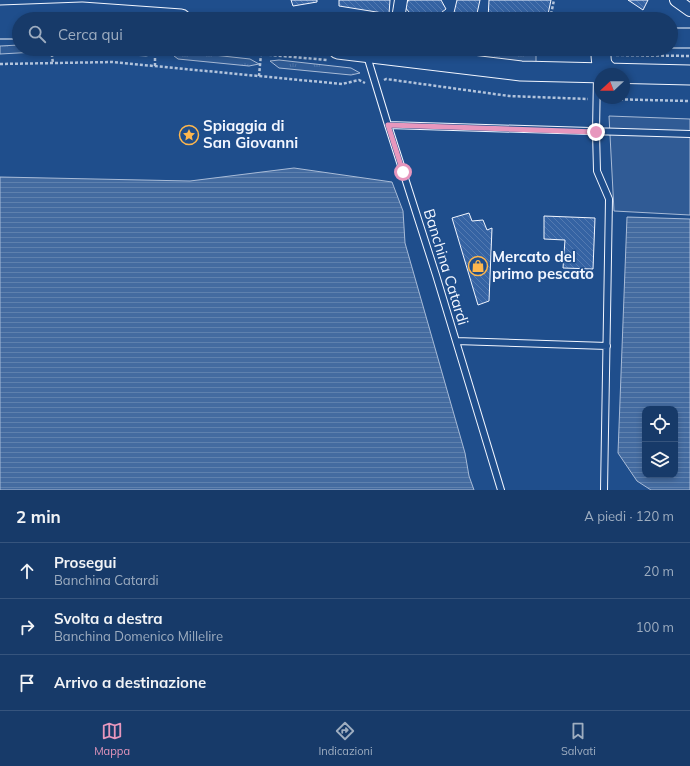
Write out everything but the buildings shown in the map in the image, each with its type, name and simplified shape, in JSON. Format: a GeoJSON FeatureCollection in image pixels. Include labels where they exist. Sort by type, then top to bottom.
{"type":"FeatureCollection","features":[{"type":"Feature","properties":{"kind":"main road"},"geometry":{"type":"LineString","coordinates":[[27,12],[82,6],[128,12]]}},
{"type":"Feature","properties":{"kind":"main road"},"geometry":{"type":"LineString","coordinates":[[0,15],[12,14]]}},
{"type":"Feature","properties":{"kind":"main road"},"geometry":{"type":"LineString","coordinates":[[0,29],[12,29]]}},
{"type":"Feature","properties":{"kind":"main road"},"geometry":{"type":"LineString","coordinates":[[678,38],[690,38]]}},
{"type":"Feature","properties":{"kind":"main road"},"geometry":{"type":"LineString","coordinates":[[434,56],[521,71],[594,73]]}},
{"type":"Feature","properties":{"kind":"main road"},"geometry":{"type":"LineString","coordinates":[[592,56],[592,61],[588,69],[594,72]]}},
{"type":"Feature","properties":{"kind":"main road"},"geometry":{"type":"LineString","coordinates":[[602,56],[604,68]]}},
{"type":"Feature","properties":{"kind":"main road"},"geometry":{"type":"LineString","coordinates":[[630,74],[690,76]]}},
{"type":"Feature","properties":{"kind":"street"},"geometry":{"type":"LineString","coordinates":[[399,12],[401,0]]}},
{"type":"Feature","properties":{"kind":"street"},"geometry":{"type":"LineString","coordinates":[[676,0],[690,10]]}},
{"type":"Feature","properties":{"kind":"lane","name":"Banchina Catardi"},"geometry":{"type":"LineString","coordinates":[[367,56],[501,490]]}},
{"type":"Feature","properties":{"kind":"lane"},"geometry":{"type":"LineString","coordinates":[[597,104],[597,171],[609,199],[604,490]]}},
{"type":"Feature","properties":{"kind":"lane"},"geometry":{"type":"LineString","coordinates":[[388,125],[690,134]]}},
{"type":"Feature","properties":{"kind":"lane"},"geometry":{"type":"LineString","coordinates":[[456,341],[607,346]]}},
{"type":"Feature","properties":{"kind":"path"},"geometry":{"type":"LineString","coordinates":[[551,12],[554,0]]}},
{"type":"Feature","properties":{"kind":"path"},"geometry":{"type":"LineString","coordinates":[[52,56],[53,63]]}},
{"type":"Feature","properties":{"kind":"path"},"geometry":{"type":"LineString","coordinates":[[155,56],[155,66]]}},
{"type":"Feature","properties":{"kind":"path"},"geometry":{"type":"LineString","coordinates":[[259,76],[261,56]]}},
{"type":"Feature","properties":{"kind":"path"},"geometry":{"type":"LineString","coordinates":[[0,64],[112,62],[342,84],[359,80],[377,88],[386,79],[509,96],[594,99]]}},
{"type":"Feature","properties":{"kind":"path"},"geometry":{"type":"LineString","coordinates":[[630,100],[690,101]]}},
{"type":"Feature","properties":{"kind":"green space"},"geometry":{"type":"Polygon","coordinates":[[[12,45],[12,53],[0,54],[0,46],[12,45]]]}},
{"type":"Feature","properties":{"kind":"green space"},"geometry":{"type":"Polygon","coordinates":[[[174,56],[223,56],[250,59],[259,64],[249,66],[178,59],[174,56]]]}},
{"type":"Feature","properties":{"kind":"green space"},"geometry":{"type":"Polygon","coordinates":[[[466,56],[536,56],[536,63],[466,56]]]}},
{"type":"Feature","properties":{"kind":"green space"},"geometry":{"type":"Polygon","coordinates":[[[279,60],[351,68],[360,73],[351,75],[279,68],[270,61],[279,60]]]}},
{"type":"Feature","properties":{"kind":"shaded area"},"geometry":{"type":"Polygon","coordinates":[[[609,116],[690,119],[690,215],[614,211],[609,116]]]}},
{"type":"Feature","properties":{"kind":"shaded area"},"geometry":{"type":"Polygon","coordinates":[[[294,168],[392,182],[403,211],[405,243],[465,453],[469,476],[474,490],[0,490],[0,177],[190,181],[294,168]]]}},
{"type":"Feature","properties":{"kind":"shaded area"},"geometry":{"type":"Polygon","coordinates":[[[627,217],[690,219],[690,490],[651,490],[637,481],[618,453],[627,217]]]}},
{"type":"Feature","properties":{"kind":"place","name":"Spiaggia di San Giovanni"},"geometry":{"type":"Point","coordinates":[189,135]}},
{"type":"Feature","properties":{"kind":"place","name":"Mercato del primo pescato"},"geometry":{"type":"Point","coordinates":[478,266]}},
{"type":"Feature","properties":{"kind":"route"},"geometry":{"type":"LineString","coordinates":[[403,172],[388,125],[596,132]]}}]}
